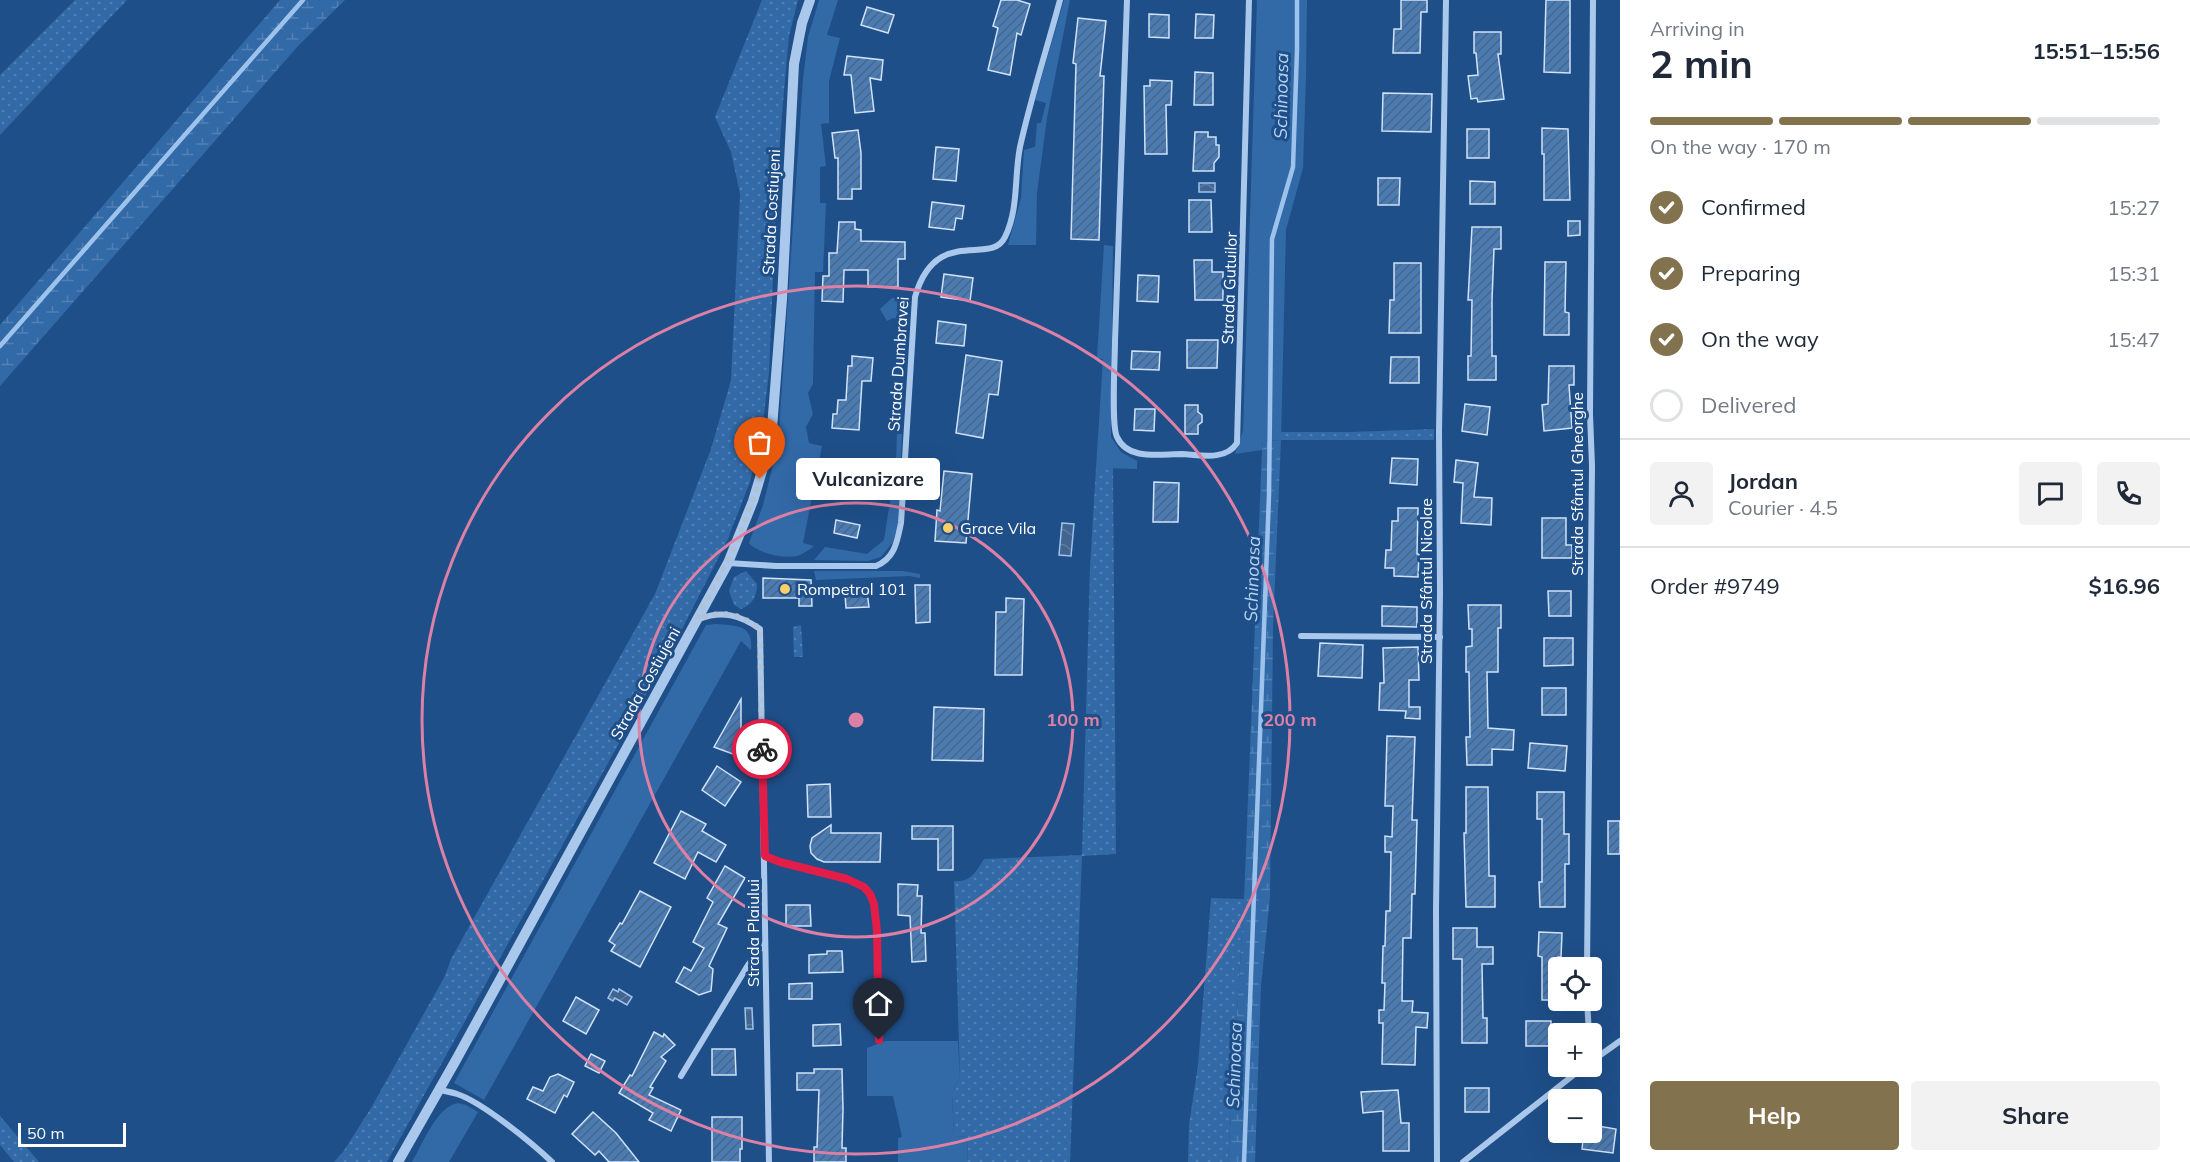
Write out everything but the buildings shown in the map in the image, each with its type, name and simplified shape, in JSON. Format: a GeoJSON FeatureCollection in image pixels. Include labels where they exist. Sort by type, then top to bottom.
{"type":"FeatureCollection","features":[{"type":"Feature","properties":{"kind":"street","name":"Strada Costiujeni"},"geometry":{"type":"LineString","coordinates":[[398,1162],[728,563],[753,501],[772,428],[782,299],[794,64],[802,23],[810,0]]}},
{"type":"Feature","properties":{"kind":"street","name":"Strada Dumbravei"},"geometry":{"type":"LineString","coordinates":[[728,563],[776,566],[876,566],[886,562],[892,555],[902,523],[915,297],[918,286],[926,271],[939,257],[954,251],[995,247],[1005,240],[1016,198],[1020,150],[1031,100],[1060,0]]}},
{"type":"Feature","properties":{"kind":"street","name":"Strada Gutuilor"},"geometry":{"type":"LineString","coordinates":[[1127,0],[1120,171],[1115,435],[1123,447],[1136,454],[1221,455],[1234,448],[1237,443],[1249,0]]}},
{"type":"Feature","properties":{"kind":"street","name":"Strada Sfântul Nicolae"},"geometry":{"type":"LineString","coordinates":[[1437,1162],[1439,432],[1446,0]]}},
{"type":"Feature","properties":{"kind":"street","name":"Strada Sfântul Gheorghe"},"geometry":{"type":"LineString","coordinates":[[1587,957],[1592,466],[1590,402],[1593,0]]}},
{"type":"Feature","properties":{"kind":"street","name":"Strada Plaiului"},"geometry":{"type":"LineString","coordinates":[[697,619],[708,615],[730,614],[740,616],[760,629],[769,1162]]}},
{"type":"Feature","properties":{"kind":"street"},"geometry":{"type":"LineString","coordinates":[[1301,636],[1440,637]]}},
{"type":"Feature","properties":{"kind":"street"},"geometry":{"type":"LineString","coordinates":[[765,856],[847,879],[864,887],[870,894],[874,904],[877,931],[879,1040]]}},
{"type":"Feature","properties":{"kind":"street"},"geometry":{"type":"LineString","coordinates":[[681,1076],[748,965],[766,943]]}},
{"type":"Feature","properties":{"kind":"street"},"geometry":{"type":"LineString","coordinates":[[1602,1054],[1620,1041]]}},
{"type":"Feature","properties":{"kind":"street"},"geometry":{"type":"LineString","coordinates":[[1462,1162],[1571,1077]]}},
{"type":"Feature","properties":{"kind":"street"},"geometry":{"type":"LineString","coordinates":[[439,1090],[457,1094],[472,1101],[533,1145],[552,1162]]}},
{"type":"Feature","properties":{"kind":"green space"},"geometry":{"type":"Polygon","coordinates":[[[75,0],[127,0],[0,135],[0,75],[75,0]]]}},
{"type":"Feature","properties":{"kind":"green space"},"geometry":{"type":"Polygon","coordinates":[[[280,0],[345,0],[298,46],[0,386],[0,325],[280,0]]]}},
{"type":"Feature","properties":{"kind":"green space"},"geometry":{"type":"Polygon","coordinates":[[[762,0],[798,0],[789,36],[783,102],[777,183],[769,373],[763,422],[750,482],[727,541],[679,635],[387,1162],[334,1162],[371,1108],[445,976],[451,959],[655,594],[711,449],[731,380],[740,194],[731,152],[715,117],[762,0]]]}},
{"type":"Feature","properties":{"kind":"green space"},"geometry":{"type":"Polygon","coordinates":[[[819,0],[838,0],[827,35],[840,38],[829,81],[829,123],[821,124],[826,166],[820,167],[820,203],[826,203],[823,272],[815,272],[813,384],[808,393],[813,414],[806,427],[809,443],[822,446],[803,543],[814,546],[797,556],[785,557],[764,552],[749,543],[763,505],[778,445],[803,79],[808,37],[819,0]]]}},
{"type":"Feature","properties":{"kind":"green space"},"geometry":{"type":"Polygon","coordinates":[[[1064,0],[1070,0],[1047,118],[1037,193],[1036,245],[1008,245],[1021,198],[1024,150],[1035,147],[1037,123],[1041,123],[1046,103],[1035,100],[1064,0]]]}},
{"type":"Feature","properties":{"kind":"green space"},"geometry":{"type":"Polygon","coordinates":[[[1257,0],[1307,0],[1303,168],[1286,230],[1281,440],[1263,441],[1262,450],[1235,454],[1243,431],[1257,0]]]}},
{"type":"Feature","properties":{"kind":"green space"},"geometry":{"type":"Polygon","coordinates":[[[1104,245],[1113,246],[1111,437],[1121,452],[1137,461],[1137,469],[1096,468],[1103,359],[1097,358],[1104,245]]]}},
{"type":"Feature","properties":{"kind":"green space"},"geometry":{"type":"Polygon","coordinates":[[[892,298],[909,298],[907,319],[893,318],[887,321],[880,309],[892,298]]]}},
{"type":"Feature","properties":{"kind":"green space"},"geometry":{"type":"Polygon","coordinates":[[[1434,429],[1434,440],[1281,440],[1281,432],[1434,429]]]}},
{"type":"Feature","properties":{"kind":"green space"},"geometry":{"type":"Polygon","coordinates":[[[897,434],[902,434],[898,526],[893,542],[881,557],[868,561],[814,560],[825,547],[867,554],[884,540],[896,462],[897,434]]]}},
{"type":"Feature","properties":{"kind":"green space"},"geometry":{"type":"Polygon","coordinates":[[[1281,440],[1273,628],[1270,897],[1261,986],[1255,1162],[1228,1162],[1244,899],[1262,450],[1263,441],[1281,440]]]}},
{"type":"Feature","properties":{"kind":"green space"},"geometry":{"type":"Polygon","coordinates":[[[1096,468],[1113,468],[1116,854],[1082,856],[1070,1162],[967,1162],[968,1137],[954,1136],[952,1093],[960,1077],[954,881],[969,878],[984,859],[1082,855],[1090,568],[1096,468]]]}},
{"type":"Feature","properties":{"kind":"green space"},"geometry":{"type":"Polygon","coordinates":[[[746,571],[757,584],[757,588],[751,602],[741,609],[734,605],[729,591],[734,577],[746,571]]]}},
{"type":"Feature","properties":{"kind":"green space"},"geometry":{"type":"Polygon","coordinates":[[[814,571],[903,571],[920,574],[920,578],[909,576],[816,580],[814,571]]]}},
{"type":"Feature","properties":{"kind":"green space"},"geometry":{"type":"Polygon","coordinates":[[[716,624],[742,628],[749,635],[751,650],[741,641],[484,1100],[454,1083],[706,625],[716,624]]]}},
{"type":"Feature","properties":{"kind":"green space"},"geometry":{"type":"Polygon","coordinates":[[[801,625],[803,657],[794,657],[793,627],[801,625]]]}},
{"type":"Feature","properties":{"kind":"green space"},"geometry":{"type":"Polygon","coordinates":[[[1211,898],[1244,899],[1228,1162],[1188,1162],[1189,1125],[1198,1065],[1211,898]]]}},
{"type":"Feature","properties":{"kind":"green space"},"geometry":{"type":"Polygon","coordinates":[[[885,1041],[958,1041],[960,1077],[952,1093],[954,1136],[968,1137],[967,1162],[898,1162],[898,1138],[902,1137],[893,1096],[867,1096],[867,1048],[885,1041]]]}},
{"type":"Feature","properties":{"kind":"green space"},"geometry":{"type":"Polygon","coordinates":[[[458,1103],[478,1112],[449,1162],[412,1162],[425,1137],[443,1111],[458,1103]]]}},
{"type":"Feature","properties":{"kind":"green space"},"geometry":{"type":"Polygon","coordinates":[[[0,1116],[39,1162],[14,1162],[0,1145],[0,1116]]]}},
{"type":"Feature","properties":{"kind":"water"},"geometry":{"type":"Polygon","coordinates":[[[1199,183],[1215,183],[1215,192],[1199,192],[1199,183]]]}},
{"type":"Feature","properties":{"kind":"water"},"geometry":{"type":"Polygon","coordinates":[[[1062,523],[1074,524],[1071,556],[1059,555],[1062,523]]]}},
{"type":"Feature","properties":{"kind":"water"},"geometry":{"type":"Polygon","coordinates":[[[613,989],[618,992],[619,989],[632,997],[627,1005],[615,998],[613,1001],[608,998],[613,989]]]}},
{"type":"Feature","properties":{"kind":"water"},"geometry":{"type":"Polygon","coordinates":[[[745,1008],[752,1008],[753,1029],[746,1029],[745,1008]]]}},
{"type":"Feature","properties":{"kind":"waterway"},"geometry":{"type":"LineString","coordinates":[[0,346],[303,0]]}},
{"type":"Feature","properties":{"kind":"waterway","name":"Schinoasa"},"geometry":{"type":"LineString","coordinates":[[1244,1162],[1269,495],[1272,239],[1293,167],[1297,0]]}},
{"type":"Feature","properties":{"kind":"way so far"},"geometry":{"type":"LineString","coordinates":[[760,479],[728,563],[697,619],[708,615],[730,614],[740,616],[760,629],[762,749]]}},
{"type":"Feature","properties":{"kind":"place","name":"Vulcanizare"},"geometry":{"type":"Point","coordinates":[760,479]}},
{"type":"Feature","properties":{"kind":"place","name":"Grace Vila"},"geometry":{"type":"Point","coordinates":[948,528]}},
{"type":"Feature","properties":{"kind":"place","name":"Rompetrol 101"},"geometry":{"type":"Point","coordinates":[785,589]}},
{"type":"Feature","properties":{"kind":"route"},"geometry":{"type":"LineString","coordinates":[[762,749],[765,856],[847,879],[864,887],[870,894],[874,904],[877,931],[879,1040]]}}]}
